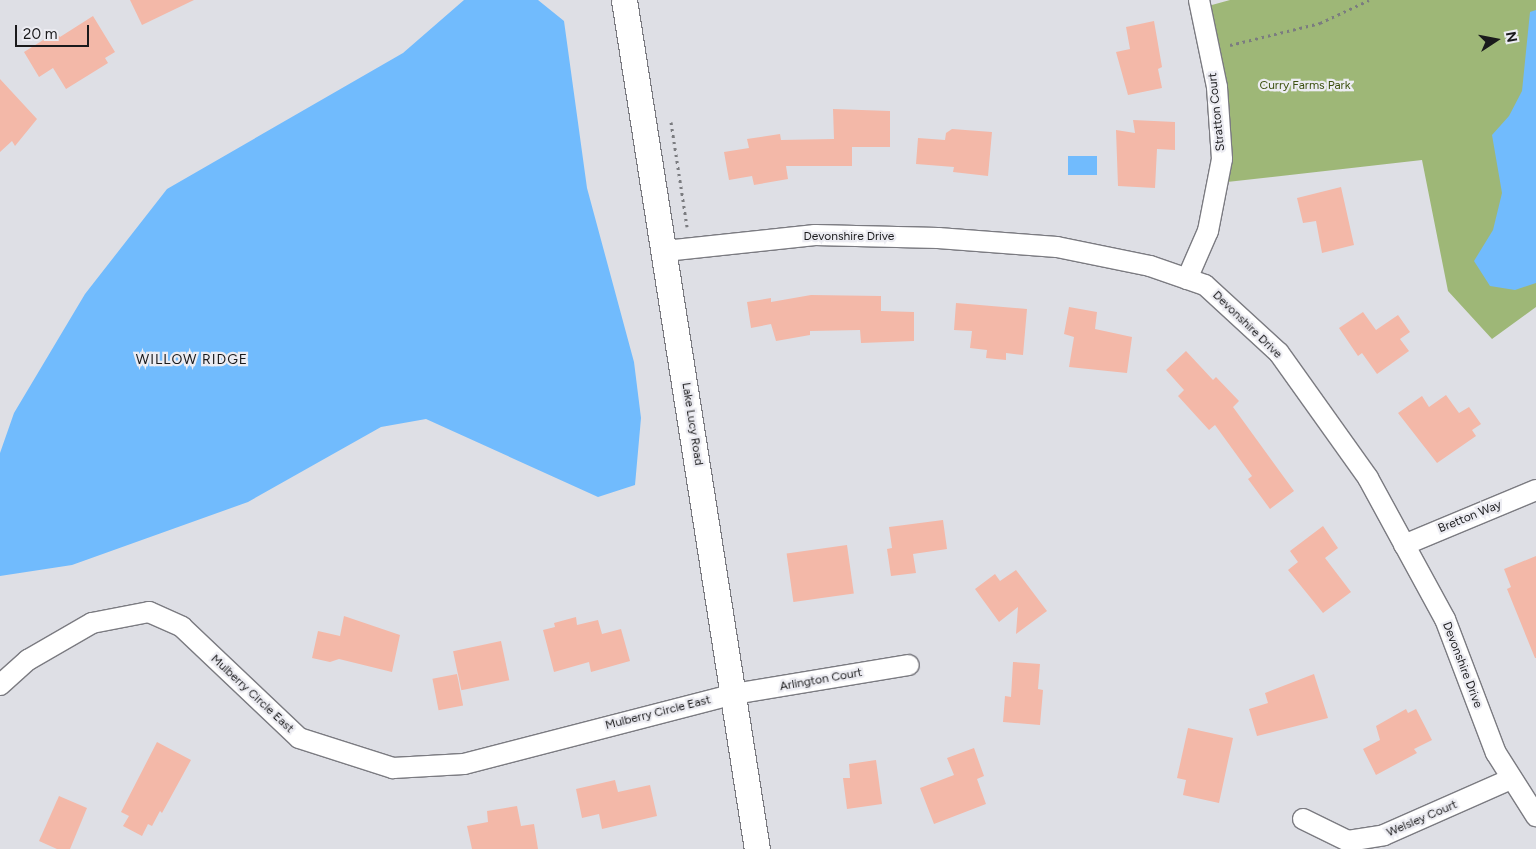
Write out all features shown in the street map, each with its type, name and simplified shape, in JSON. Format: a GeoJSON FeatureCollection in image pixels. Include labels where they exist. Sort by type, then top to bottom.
{"type":"FeatureCollection","features":[{"type":"Feature","properties":{"kind":"street","name":"Lake Lucy Road"},"geometry":{"type":"LineString","coordinates":[[624,0],[665,250],[757,849]]}},
{"type":"Feature","properties":{"kind":"street","name":"Stratton Court"},"geometry":{"type":"LineString","coordinates":[[1187,279],[1208,231],[1222,159],[1217,87],[1199,0]]}},
{"type":"Feature","properties":{"kind":"street","name":"Devonshire Drive"},"geometry":{"type":"LineString","coordinates":[[665,250],[815,235],[938,238],[1057,247],[1150,266],[1205,285],[1279,353],[1368,478],[1445,619],[1496,753],[1536,816]]}},
{"type":"Feature","properties":{"kind":"street","name":"Bretton Way"},"geometry":{"type":"LineString","coordinates":[[1404,545],[1536,490]]}},
{"type":"Feature","properties":{"kind":"street","name":"Mulberry Circle East"},"geometry":{"type":"LineString","coordinates":[[0,686],[28,660],[92,623],[149,612],[182,627],[299,738],[393,768],[464,764],[734,694]]}},
{"type":"Feature","properties":{"kind":"street","name":"Arlington Court"},"geometry":{"type":"LineString","coordinates":[[734,694],[909,665]]}},
{"type":"Feature","properties":{"kind":"street","name":"Welsley Court"},"geometry":{"type":"LineString","coordinates":[[1303,819],[1348,841],[1384,835],[1511,779]]}},
{"type":"Feature","properties":{"kind":"path"},"geometry":{"type":"LineString","coordinates":[[1209,50],[1320,23],[1369,0]]}},
{"type":"Feature","properties":{"kind":"green space","name":"Curry Farms Park"},"geometry":{"type":"Polygon","coordinates":[[[1230,0],[1536,0],[1536,307],[1492,339],[1448,291],[1422,160],[1218,183],[1217,87],[1199,52],[1201,8],[1230,0]]]}},
{"type":"Feature","properties":{"kind":"water"},"geometry":{"type":"Polygon","coordinates":[[[464,0],[538,0],[564,21],[587,188],[634,362],[641,418],[635,485],[598,497],[426,419],[381,427],[248,502],[72,565],[0,576],[0,453],[14,413],[85,294],[167,189],[403,53],[464,0]]]}},
{"type":"Feature","properties":{"kind":"water"},"geometry":{"type":"Polygon","coordinates":[[[1536,10],[1536,283],[1515,290],[1490,286],[1474,261],[1493,230],[1502,193],[1492,135],[1509,116],[1522,91],[1530,12],[1536,10]]]}},
{"type":"Feature","properties":{"kind":"water"},"geometry":{"type":"Polygon","coordinates":[[[1068,156],[1097,156],[1097,175],[1068,175],[1068,156]]]}},
{"type":"Feature","properties":{"kind":"building"},"geometry":{"type":"Polygon","coordinates":[[[130,0],[194,0],[142,25],[130,0]]]}},
{"type":"Feature","properties":{"kind":"building"},"geometry":{"type":"Polygon","coordinates":[[[93,16],[115,52],[105,58],[108,63],[66,89],[53,68],[39,77],[24,52],[56,32],[60,37],[93,16]]]}},
{"type":"Feature","properties":{"kind":"building"},"geometry":{"type":"Polygon","coordinates":[[[1154,21],[1162,67],[1158,69],[1162,88],[1128,95],[1116,52],[1130,49],[1126,27],[1154,21]]]}},
{"type":"Feature","properties":{"kind":"building"},"geometry":{"type":"Polygon","coordinates":[[[0,79],[37,119],[15,146],[12,141],[0,152],[0,79]]]}},
{"type":"Feature","properties":{"kind":"building"},"geometry":{"type":"Polygon","coordinates":[[[833,109],[890,111],[890,147],[852,147],[852,166],[786,166],[788,179],[754,185],[752,176],[729,180],[724,152],[749,148],[747,139],[780,134],[781,140],[834,139],[833,109]]]}},
{"type":"Feature","properties":{"kind":"building"},"geometry":{"type":"Polygon","coordinates":[[[1133,120],[1175,122],[1175,150],[1157,149],[1155,188],[1118,186],[1116,130],[1135,133],[1133,120]]]}},
{"type":"Feature","properties":{"kind":"building"},"geometry":{"type":"Polygon","coordinates":[[[952,129],[992,132],[988,176],[953,172],[954,167],[916,164],[918,138],[945,140],[946,133],[952,129]]]}},
{"type":"Feature","properties":{"kind":"building"},"geometry":{"type":"Polygon","coordinates":[[[1341,187],[1354,245],[1322,253],[1316,221],[1303,223],[1297,198],[1341,187]]]}},
{"type":"Feature","properties":{"kind":"building"},"geometry":{"type":"Polygon","coordinates":[[[811,295],[881,296],[881,311],[914,312],[914,341],[861,343],[860,330],[810,331],[810,335],[776,341],[771,324],[751,328],[747,302],[771,298],[771,302],[811,295]]]}},
{"type":"Feature","properties":{"kind":"building"},"geometry":{"type":"Polygon","coordinates":[[[956,303],[1027,309],[1023,355],[1006,353],[1006,360],[986,358],[987,350],[970,348],[972,331],[954,330],[956,303]]]}},
{"type":"Feature","properties":{"kind":"building"},"geometry":{"type":"Polygon","coordinates":[[[1069,307],[1097,312],[1095,329],[1132,337],[1127,373],[1069,367],[1074,337],[1064,334],[1069,307]]]}},
{"type":"Feature","properties":{"kind":"building"},"geometry":{"type":"Polygon","coordinates":[[[1363,312],[1376,330],[1398,315],[1410,332],[1400,339],[1409,351],[1377,374],[1362,353],[1358,356],[1339,328],[1363,312]]]}},
{"type":"Feature","properties":{"kind":"building"},"geometry":{"type":"Polygon","coordinates":[[[1186,351],[1213,380],[1216,377],[1239,401],[1233,407],[1294,491],[1270,509],[1248,479],[1252,476],[1215,425],[1209,430],[1178,396],[1184,390],[1166,370],[1186,351]]]}},
{"type":"Feature","properties":{"kind":"building"},"geometry":{"type":"Polygon","coordinates":[[[1446,395],[1459,413],[1469,407],[1481,424],[1472,430],[1476,436],[1437,463],[1398,413],[1422,396],[1429,407],[1446,395]]]}},
{"type":"Feature","properties":{"kind":"building"},"geometry":{"type":"Polygon","coordinates":[[[943,520],[947,549],[913,554],[916,573],[891,576],[887,549],[892,548],[889,527],[943,520]]]}},
{"type":"Feature","properties":{"kind":"building"},"geometry":{"type":"Polygon","coordinates":[[[1323,526],[1338,548],[1325,558],[1351,592],[1323,613],[1288,570],[1298,562],[1290,551],[1323,526]]]}},
{"type":"Feature","properties":{"kind":"building"},"geometry":{"type":"Polygon","coordinates":[[[847,545],[854,594],[793,602],[787,553],[847,545]]]}},
{"type":"Feature","properties":{"kind":"building"},"geometry":{"type":"Polygon","coordinates":[[[1536,556],[1535,658],[1507,589],[1511,587],[1504,569],[1536,556]]]}},
{"type":"Feature","properties":{"kind":"building"},"geometry":{"type":"Polygon","coordinates":[[[1016,570],[1047,611],[1016,634],[1018,607],[999,622],[975,589],[995,574],[1000,581],[1016,570]]]}},
{"type":"Feature","properties":{"kind":"building"},"geometry":{"type":"Polygon","coordinates":[[[344,616],[400,635],[392,672],[339,659],[330,662],[312,658],[318,631],[340,636],[344,616]]]}},
{"type":"Feature","properties":{"kind":"building"},"geometry":{"type":"Polygon","coordinates":[[[576,617],[577,625],[598,620],[602,634],[621,629],[630,661],[591,672],[589,662],[554,672],[543,630],[555,627],[554,623],[576,617]]]}},
{"type":"Feature","properties":{"kind":"building"},"geometry":{"type":"Polygon","coordinates":[[[501,641],[509,680],[461,690],[453,651],[501,641]]]}},
{"type":"Feature","properties":{"kind":"building"},"geometry":{"type":"Polygon","coordinates":[[[1013,662],[1040,664],[1038,689],[1043,690],[1040,725],[1003,722],[1005,696],[1011,697],[1013,662]]]}},
{"type":"Feature","properties":{"kind":"building"},"geometry":{"type":"Polygon","coordinates":[[[457,674],[463,705],[439,710],[432,679],[457,674]]]}},
{"type":"Feature","properties":{"kind":"building"},"geometry":{"type":"Polygon","coordinates":[[[1314,674],[1328,718],[1257,736],[1249,709],[1268,703],[1265,693],[1314,674]]]}},
{"type":"Feature","properties":{"kind":"building"},"geometry":{"type":"Polygon","coordinates":[[[1406,709],[1408,713],[1416,709],[1432,740],[1414,749],[1417,753],[1376,775],[1363,749],[1380,740],[1376,726],[1406,709]]]}},
{"type":"Feature","properties":{"kind":"building"},"geometry":{"type":"Polygon","coordinates":[[[1188,728],[1233,738],[1219,803],[1183,795],[1186,780],[1177,778],[1188,728]]]}},
{"type":"Feature","properties":{"kind":"building"},"geometry":{"type":"Polygon","coordinates":[[[157,742],[191,760],[162,813],[160,811],[152,826],[148,824],[142,836],[123,826],[129,816],[121,812],[157,742]]]}},
{"type":"Feature","properties":{"kind":"building"},"geometry":{"type":"Polygon","coordinates":[[[974,748],[984,776],[977,779],[986,804],[934,824],[920,788],[954,775],[947,758],[974,748]]]}},
{"type":"Feature","properties":{"kind":"building"},"geometry":{"type":"Polygon","coordinates":[[[876,760],[882,804],[847,809],[843,778],[850,778],[849,764],[876,760]]]}},
{"type":"Feature","properties":{"kind":"building"},"geometry":{"type":"Polygon","coordinates":[[[615,780],[618,792],[650,785],[657,816],[602,829],[599,814],[582,818],[576,789],[615,780]]]}},
{"type":"Feature","properties":{"kind":"building"},"geometry":{"type":"Polygon","coordinates":[[[59,796],[87,808],[70,849],[57,849],[39,841],[59,796]]]}},
{"type":"Feature","properties":{"kind":"building"},"geometry":{"type":"Polygon","coordinates":[[[517,806],[521,826],[534,824],[538,849],[472,849],[467,826],[488,822],[487,811],[517,806]]]}},
{"type":"Feature","properties":{"kind":"district","name":"WILLOW RIDGE"},"geometry":{"type":"Point","coordinates":[192,360]}}]}
